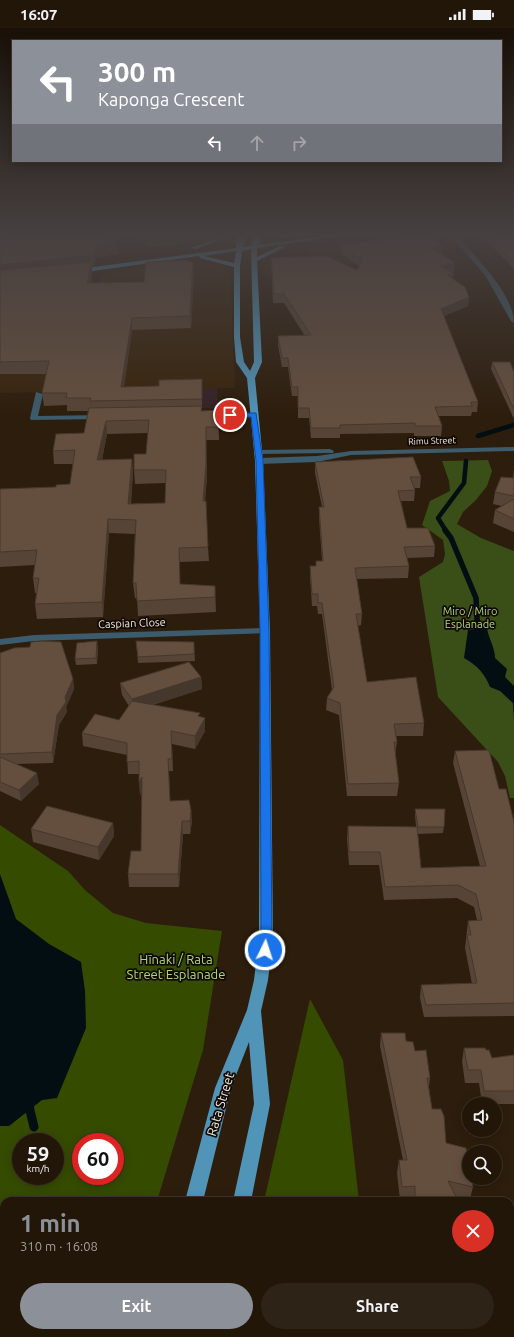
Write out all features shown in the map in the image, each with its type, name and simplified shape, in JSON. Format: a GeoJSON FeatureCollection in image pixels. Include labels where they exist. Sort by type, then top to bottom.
{"type":"FeatureCollection","features":[{"type":"Feature","properties":{"kind":"main road","name":"Rata Street"},"geometry":{"type":"LineString","coordinates":[[237,295],[237,337],[240,362],[251,378]]}},
{"type":"Feature","properties":{"kind":"main road","name":"Rata Street"},"geometry":{"type":"LineString","coordinates":[[195,1197],[223,1088],[254,1010],[261,980],[266,938],[265,631],[259,457],[251,378],[258,362],[256,295]]}},
{"type":"Feature","properties":{"kind":"main road","name":"Rata Street"},"geometry":{"type":"LineString","coordinates":[[243,1197],[262,1104],[254,1010]]}},
{"type":"Feature","properties":{"kind":"street"},"geometry":{"type":"LineString","coordinates":[[501,295],[514,321]]}},
{"type":"Feature","properties":{"kind":"street"},"geometry":{"type":"LineString","coordinates":[[39,394],[34,418],[113,417]]}},
{"type":"Feature","properties":{"kind":"street"},"geometry":{"type":"LineString","coordinates":[[192,416],[254,415]]}},
{"type":"Feature","properties":{"kind":"street","name":"Rimu Street"},"geometry":{"type":"LineString","coordinates":[[259,457],[317,459],[351,453],[514,449]]}},
{"type":"Feature","properties":{"kind":"street","name":"Caspian Close"},"geometry":{"type":"LineString","coordinates":[[0,642],[34,638],[265,631]]}},
{"type":"Feature","properties":{"kind":"shaded area"},"geometry":{"type":"Polygon","coordinates":[[[0,295],[17,295],[87,337],[97,295],[231,295],[235,388],[0,393],[0,295]]]}},
{"type":"Feature","properties":{"kind":"shaded area"},"geometry":{"type":"Polygon","coordinates":[[[217,388],[218,408],[148,410],[151,390],[217,388]]]}},
{"type":"Feature","properties":{"kind":"shaded area"},"geometry":{"type":"Polygon","coordinates":[[[487,629],[495,658],[507,669],[505,677],[514,686],[514,720],[513,703],[500,691],[490,687],[480,670],[464,658],[468,630],[487,629]]]}},
{"type":"Feature","properties":{"kind":"shaded area"},"geometry":{"type":"Polygon","coordinates":[[[0,874],[16,919],[49,944],[81,962],[85,991],[86,1028],[57,1098],[42,1100],[9,1126],[0,1126],[0,874]]]}},
{"type":"Feature","properties":{"kind":"green space","name":"Miro / Miro Esplanade"},"geometry":{"type":"Polygon","coordinates":[[[488,460],[492,471],[487,486],[476,500],[463,512],[457,524],[481,538],[514,551],[514,798],[510,798],[505,776],[498,762],[438,697],[419,577],[443,562],[445,554],[443,540],[422,525],[430,501],[450,491],[449,481],[442,461],[488,460]]]}},
{"type":"Feature","properties":{"kind":"green space","name":"Hīnaki / Rata Street Esplanade"},"geometry":{"type":"Polygon","coordinates":[[[0,825],[68,871],[86,891],[113,913],[146,923],[222,931],[203,1050],[158,1197],[0,1197],[0,825]]]}},
{"type":"Feature","properties":{"kind":"green space"},"geometry":{"type":"Polygon","coordinates":[[[310,999],[343,1060],[359,1197],[265,1197],[310,999]]]}},
{"type":"Feature","properties":{"kind":"building"},"geometry":{"type":"Polygon","coordinates":[[[0,295],[191,295],[190,316],[132,318],[121,387],[159,386],[159,380],[202,379],[202,399],[90,401],[91,398],[66,398],[67,393],[42,393],[49,361],[0,362],[0,295]]]}},
{"type":"Feature","properties":{"kind":"building"},"geometry":{"type":"Polygon","coordinates":[[[285,295],[468,295],[469,297],[441,309],[478,402],[471,402],[472,406],[435,407],[442,426],[415,426],[415,423],[340,425],[340,428],[311,428],[309,408],[298,408],[298,387],[292,387],[288,358],[282,358],[278,336],[311,335],[285,295]]]}},
{"type":"Feature","properties":{"kind":"building"},"geometry":{"type":"Polygon","coordinates":[[[492,362],[510,362],[514,372],[514,409],[492,362]]]}},
{"type":"Feature","properties":{"kind":"building"},"geometry":{"type":"Polygon","coordinates":[[[202,406],[201,411],[218,410],[218,427],[206,427],[206,465],[203,501],[206,501],[208,547],[179,548],[180,584],[215,586],[215,597],[137,601],[136,583],[133,583],[136,520],[108,519],[102,602],[35,604],[39,578],[33,578],[37,550],[0,552],[0,489],[56,487],[56,485],[70,484],[75,450],[53,451],[56,434],[84,433],[89,408],[202,406]],[[149,420],[106,421],[97,460],[132,459],[128,504],[165,503],[166,470],[134,470],[134,454],[146,454],[149,420]]]}},
{"type":"Feature","properties":{"kind":"building"},"geometry":{"type":"Polygon","coordinates":[[[413,457],[421,477],[410,477],[415,490],[398,491],[407,528],[428,528],[435,546],[404,547],[409,566],[355,568],[362,614],[356,614],[367,682],[416,677],[424,723],[394,724],[397,742],[394,742],[399,783],[348,784],[340,703],[327,698],[334,687],[322,603],[318,603],[318,594],[312,594],[310,566],[316,566],[316,561],[323,561],[319,507],[324,507],[315,462],[413,457]]]}},
{"type":"Feature","properties":{"kind":"building"},"geometry":{"type":"Polygon","coordinates":[[[501,477],[514,478],[514,496],[495,492],[501,477]]]}},
{"type":"Feature","properties":{"kind":"building"},"geometry":{"type":"Polygon","coordinates":[[[514,499],[514,519],[495,510],[514,499]]]}},
{"type":"Feature","properties":{"kind":"building"},"geometry":{"type":"Polygon","coordinates":[[[97,641],[96,658],[75,659],[77,643],[97,641]]]}},
{"type":"Feature","properties":{"kind":"building"},"geometry":{"type":"Polygon","coordinates":[[[136,641],[194,642],[194,654],[138,657],[136,641]]]}},
{"type":"Feature","properties":{"kind":"building"},"geometry":{"type":"Polygon","coordinates":[[[31,642],[61,642],[73,679],[65,697],[66,702],[57,715],[52,752],[0,754],[0,653],[14,648],[30,647],[31,642]]]}},
{"type":"Feature","properties":{"kind":"building"},"geometry":{"type":"Polygon","coordinates":[[[189,662],[201,677],[132,699],[120,683],[189,662]]]}},
{"type":"Feature","properties":{"kind":"building"},"geometry":{"type":"Polygon","coordinates":[[[132,701],[200,713],[198,716],[205,718],[195,736],[171,731],[172,759],[168,759],[170,801],[189,800],[191,810],[190,821],[182,821],[178,874],[128,874],[131,851],[141,851],[142,777],[139,782],[139,761],[127,762],[127,743],[82,733],[95,714],[119,720],[132,701]]]}},
{"type":"Feature","properties":{"kind":"building"},"geometry":{"type":"Polygon","coordinates":[[[489,750],[499,789],[506,789],[514,822],[514,1003],[426,1005],[421,985],[477,983],[467,935],[471,935],[468,921],[482,920],[476,894],[458,885],[385,887],[380,852],[349,852],[348,826],[417,827],[421,868],[486,866],[455,751],[489,750]]]}},
{"type":"Feature","properties":{"kind":"building"},"geometry":{"type":"Polygon","coordinates":[[[0,757],[37,773],[19,790],[0,782],[0,757]]]}},
{"type":"Feature","properties":{"kind":"building"},"geometry":{"type":"Polygon","coordinates":[[[47,806],[113,823],[98,847],[31,829],[47,806]]]}},
{"type":"Feature","properties":{"kind":"building"},"geometry":{"type":"Polygon","coordinates":[[[415,809],[445,809],[444,827],[418,827],[415,809]]]}},
{"type":"Feature","properties":{"kind":"building"},"geometry":{"type":"Polygon","coordinates":[[[381,1033],[405,1033],[406,1041],[413,1042],[415,1051],[426,1050],[430,1078],[427,1078],[432,1109],[441,1109],[444,1116],[446,1143],[462,1147],[462,1184],[448,1181],[456,1197],[415,1197],[415,1186],[402,1187],[399,1160],[407,1160],[381,1033]]]}},
{"type":"Feature","properties":{"kind":"building"},"geometry":{"type":"Polygon","coordinates":[[[464,1048],[485,1048],[486,1050],[489,1050],[492,1058],[514,1055],[514,1091],[484,1091],[481,1070],[468,1070],[464,1048]]]}},
{"type":"Feature","properties":{"kind":"waterway"},"geometry":{"type":"LineString","coordinates":[[478,436],[514,425]]}},
{"type":"Feature","properties":{"kind":"waterway"},"geometry":{"type":"LineString","coordinates":[[446,531],[438,518],[464,483],[466,461]]}},
{"type":"Feature","properties":{"kind":"waterway"},"geometry":{"type":"LineString","coordinates":[[445,530],[451,538],[476,598],[478,638]]}},
{"type":"Feature","properties":{"kind":"waterway"},"geometry":{"type":"LineString","coordinates":[[28,1102],[34,1127]]}},
{"type":"Feature","properties":{"kind":"route"},"geometry":{"type":"LineString","coordinates":[[230,415],[254,415],[259,461],[265,631],[265,950]]}}]}
